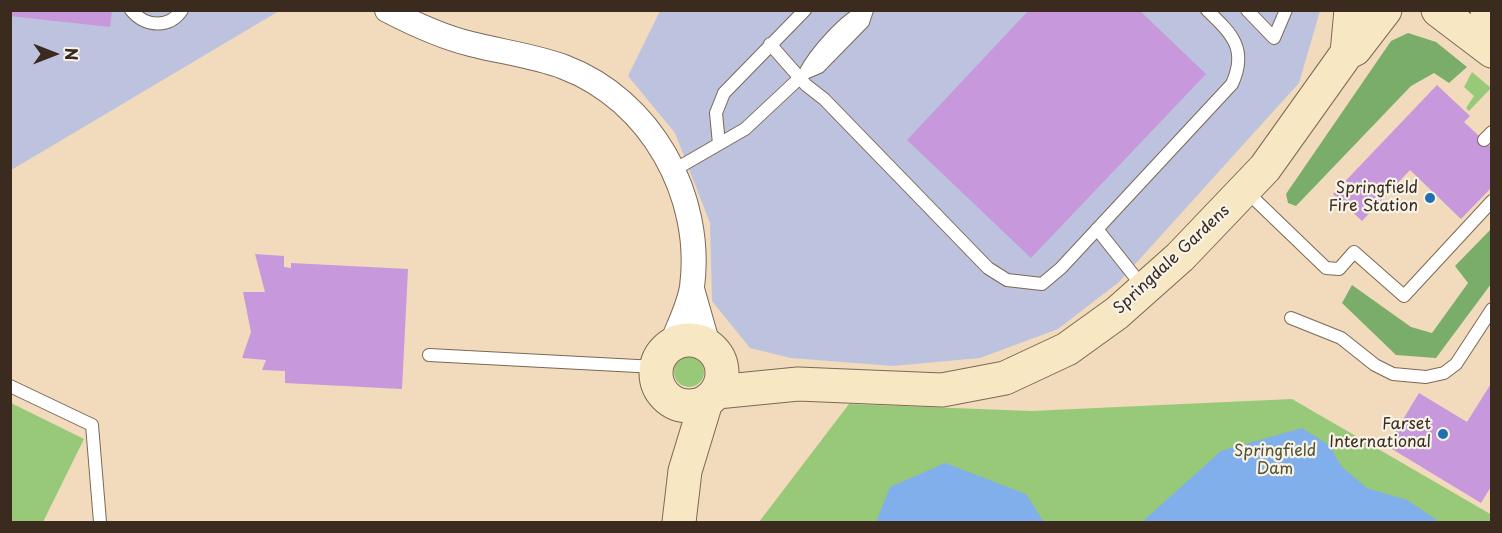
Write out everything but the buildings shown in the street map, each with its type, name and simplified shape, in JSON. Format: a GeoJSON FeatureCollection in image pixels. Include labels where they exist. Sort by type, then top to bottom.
{"type":"FeatureCollection","features":[{"type":"Feature","properties":{"kind":"street"},"geometry":{"type":"LineString","coordinates":[[387,10],[416,26],[468,44],[564,67],[611,92],[644,123],[674,170],[686,205],[694,249],[692,289],[713,376],[685,471],[679,522]]}},
{"type":"Feature","properties":{"kind":"street"},"geometry":{"type":"LineString","coordinates":[[1347,53],[1351,10]]}},
{"type":"Feature","properties":{"kind":"street","name":"Springdale Gardens"},"geometry":{"type":"LineString","coordinates":[[713,376],[798,384],[942,390],[1005,378],[1067,349],[1144,289],[1180,257],[1245,190],[1265,168],[1347,53],[1355,49],[1385,10]]}},
{"type":"Feature","properties":{"kind":"street"},"geometry":{"type":"LineString","coordinates":[[1438,10],[1491,51]]}},
{"type":"Feature","properties":{"kind":"street"},"geometry":{"type":"LineString","coordinates":[[1487,10],[1491,15]]}},
{"type":"Feature","properties":{"kind":"street"},"geometry":{"type":"LineString","coordinates":[[692,289],[664,355],[657,382],[664,396],[676,404],[692,406],[713,376]]}},
{"type":"Feature","properties":{"kind":"street"},"geometry":{"type":"LineString","coordinates":[[664,355],[687,339],[713,376]]}},
{"type":"Feature","properties":{"kind":"street"},"geometry":{"type":"LineString","coordinates":[[670,400],[685,471]]}},
{"type":"Feature","properties":{"kind":"lane"},"geometry":{"type":"LineString","coordinates":[[131,10],[138,18],[155,24],[172,20],[182,10]]}},
{"type":"Feature","properties":{"kind":"lane"},"geometry":{"type":"LineString","coordinates":[[719,144],[716,113],[724,93],[805,10]]}},
{"type":"Feature","properties":{"kind":"lane"},"geometry":{"type":"LineString","coordinates":[[674,170],[745,129],[803,76],[819,67],[863,22],[867,10]]}},
{"type":"Feature","properties":{"kind":"lane"},"geometry":{"type":"LineString","coordinates":[[770,44],[988,268],[1007,280],[1042,284],[1061,268],[1232,84],[1239,70],[1236,44],[1228,30],[1207,10]]}},
{"type":"Feature","properties":{"kind":"lane"},"geometry":{"type":"LineString","coordinates":[[1247,10],[1274,38],[1286,10]]}},
{"type":"Feature","properties":{"kind":"lane"},"geometry":{"type":"LineString","coordinates":[[1245,190],[1326,268],[1339,269],[1354,252],[1404,296],[1491,201]]}},
{"type":"Feature","properties":{"kind":"lane"},"geometry":{"type":"LineString","coordinates":[[1097,230],[1144,289]]}},
{"type":"Feature","properties":{"kind":"lane"},"geometry":{"type":"LineString","coordinates":[[1291,318],[1341,338],[1375,365],[1394,374],[1426,376],[1444,373],[1456,364],[1491,309]]}},
{"type":"Feature","properties":{"kind":"lane"},"geometry":{"type":"LineString","coordinates":[[429,355],[664,355]]}},
{"type":"Feature","properties":{"kind":"lane"},"geometry":{"type":"LineString","coordinates":[[10,386],[92,425],[100,522]]}},
{"type":"Feature","properties":{"kind":"shaded area"},"geometry":{"type":"Polygon","coordinates":[[[10,11],[279,11],[13,169],[10,168],[10,11]]]}},
{"type":"Feature","properties":{"kind":"shaded area"},"geometry":{"type":"Polygon","coordinates":[[[660,11],[1320,11],[1299,83],[1119,282],[1058,329],[980,358],[893,366],[791,358],[750,348],[712,301],[710,223],[675,133],[628,76],[660,11]]]}},
{"type":"Feature","properties":{"kind":"green space"},"geometry":{"type":"Polygon","coordinates":[[[1408,33],[1436,42],[1467,67],[1449,83],[1434,73],[1411,86],[1296,206],[1288,203],[1286,194],[1391,41],[1408,33]]]}},
{"type":"Feature","properties":{"kind":"green space"},"geometry":{"type":"Polygon","coordinates":[[[1472,72],[1491,88],[1469,111],[1466,108],[1474,96],[1464,87],[1472,72]]]}},
{"type":"Feature","properties":{"kind":"green space"},"geometry":{"type":"Polygon","coordinates":[[[1491,229],[1491,284],[1436,358],[1396,355],[1342,303],[1352,285],[1411,327],[1432,333],[1468,283],[1455,266],[1491,229]]]}},
{"type":"Feature","properties":{"kind":"green space"},"geometry":{"type":"Polygon","coordinates":[[[689,357],[699,362],[704,372],[699,382],[689,387],[679,382],[674,372],[679,362],[689,357]]]}},
{"type":"Feature","properties":{"kind":"green space","name":"Springfield Dam"},"geometry":{"type":"Polygon","coordinates":[[[1292,399],[1492,515],[1491,522],[759,522],[849,404],[1031,411],[1292,399]]]}},
{"type":"Feature","properties":{"kind":"green space"},"geometry":{"type":"Polygon","coordinates":[[[11,403],[84,439],[43,522],[11,522],[11,403]]]}},
{"type":"Feature","properties":{"kind":"water","name":"Springfield Dam"},"geometry":{"type":"Polygon","coordinates":[[[1302,428],[1329,445],[1342,467],[1367,488],[1407,500],[1440,522],[1142,522],[1221,451],[1302,428]]]}},
{"type":"Feature","properties":{"kind":"water"},"geometry":{"type":"Polygon","coordinates":[[[945,463],[1026,494],[1044,522],[876,522],[890,487],[945,463]]]}},
{"type":"Feature","properties":{"kind":"place","name":"Springfield Fire Station"},"geometry":{"type":"Point","coordinates":[1430,198]}},
{"type":"Feature","properties":{"kind":"place","name":"Farset International"},"geometry":{"type":"Point","coordinates":[1443,434]}}]}
